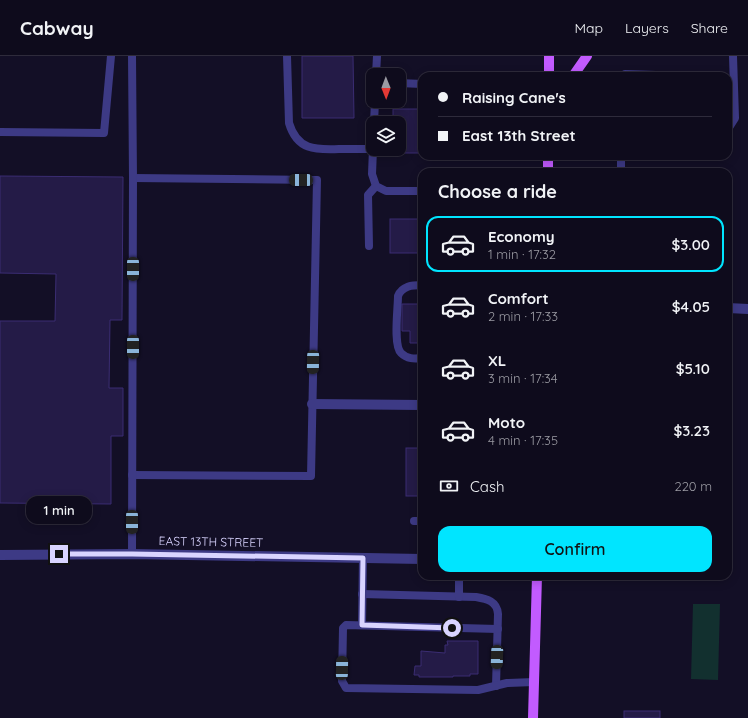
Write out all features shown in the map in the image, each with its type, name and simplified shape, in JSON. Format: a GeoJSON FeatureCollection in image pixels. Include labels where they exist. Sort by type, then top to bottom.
{"type":"FeatureCollection","features":[{"type":"Feature","properties":{"kind":"main road"},"geometry":{"type":"LineString","coordinates":[[549,56],[549,72]]}},
{"type":"Feature","properties":{"kind":"main road"},"geometry":{"type":"LineString","coordinates":[[576,72],[587,56]]}},
{"type":"Feature","properties":{"kind":"main road"},"geometry":{"type":"LineString","coordinates":[[533,718],[537,580]]}},
{"type":"Feature","properties":{"kind":"street"},"geometry":{"type":"LineString","coordinates":[[732,308],[748,309]]}},
{"type":"Feature","properties":{"kind":"street"},"geometry":{"type":"LineString","coordinates":[[312,404],[418,405]]}},
{"type":"Feature","properties":{"kind":"street","name":"EAST 13TH STREET"},"geometry":{"type":"LineString","coordinates":[[0,555],[132,554],[418,558]]}},
{"type":"Feature","properties":{"kind":"lane"},"geometry":{"type":"LineString","coordinates":[[0,132],[104,133],[111,56]]}},
{"type":"Feature","properties":{"kind":"lane"},"geometry":{"type":"LineString","coordinates":[[132,56],[132,554]]}},
{"type":"Feature","properties":{"kind":"lane"},"geometry":{"type":"LineString","coordinates":[[288,56],[289,123],[292,134],[302,144],[315,150],[366,149]]}},
{"type":"Feature","properties":{"kind":"lane"},"geometry":{"type":"LineString","coordinates":[[376,68],[377,56]]}},
{"type":"Feature","properties":{"kind":"lane"},"geometry":{"type":"LineString","coordinates":[[732,72],[733,56]]}},
{"type":"Feature","properties":{"kind":"lane"},"geometry":{"type":"LineString","coordinates":[[406,83],[418,84]]}},
{"type":"Feature","properties":{"kind":"lane"},"geometry":{"type":"LineString","coordinates":[[732,88],[735,118],[732,123]]}},
{"type":"Feature","properties":{"kind":"lane"},"geometry":{"type":"LineString","coordinates":[[373,156],[372,174],[376,186],[386,191],[418,190]]}},
{"type":"Feature","properties":{"kind":"lane"},"geometry":{"type":"LineString","coordinates":[[132,475],[311,476],[317,180],[133,178]]}},
{"type":"Feature","properties":{"kind":"lane"},"geometry":{"type":"LineString","coordinates":[[369,246],[368,195],[376,186]]}},
{"type":"Feature","properties":{"kind":"lane"},"geometry":{"type":"LineString","coordinates":[[418,285],[406,287],[398,296],[397,338],[400,352],[411,359],[418,358]]}},
{"type":"Feature","properties":{"kind":"lane"},"geometry":{"type":"LineString","coordinates":[[362,625],[363,558]]}},
{"type":"Feature","properties":{"kind":"lane"},"geometry":{"type":"LineString","coordinates":[[459,580],[459,596]]}},
{"type":"Feature","properties":{"kind":"lane"},"geometry":{"type":"LineString","coordinates":[[362,594],[459,596],[486,599],[494,603],[498,609],[496,686]]}},
{"type":"Feature","properties":{"kind":"lane"},"geometry":{"type":"LineString","coordinates":[[498,629],[346,625],[343,628],[342,681],[346,688],[478,690],[513,682],[534,682]]}},
{"type":"Feature","properties":{"kind":"green space"},"geometry":{"type":"Polygon","coordinates":[[[693,604],[720,604],[718,680],[691,679],[693,604]]]}},
{"type":"Feature","properties":{"kind":"building"},"geometry":{"type":"Polygon","coordinates":[[[302,56],[353,56],[354,118],[302,118],[302,56]]]}},
{"type":"Feature","properties":{"kind":"building"},"geometry":{"type":"Polygon","coordinates":[[[393,109],[418,109],[418,153],[406,153],[406,116],[393,116],[393,109]]]}},
{"type":"Feature","properties":{"kind":"building"},"geometry":{"type":"Polygon","coordinates":[[[0,176],[123,177],[122,320],[110,320],[109,388],[123,388],[123,436],[111,436],[111,504],[0,503],[0,321],[55,321],[56,274],[0,273],[0,176]]]}},
{"type":"Feature","properties":{"kind":"building"},"geometry":{"type":"Polygon","coordinates":[[[390,219],[418,219],[418,253],[390,253],[390,219]]]}},
{"type":"Feature","properties":{"kind":"building"},"geometry":{"type":"Polygon","coordinates":[[[402,304],[418,304],[418,343],[410,343],[410,331],[402,331],[402,304]]]}},
{"type":"Feature","properties":{"kind":"building"},"geometry":{"type":"Polygon","coordinates":[[[406,448],[418,448],[418,496],[406,496],[406,448]]]}},
{"type":"Feature","properties":{"kind":"building"},"geometry":{"type":"Polygon","coordinates":[[[447,641],[478,641],[478,674],[453,677],[419,677],[419,675],[414,675],[415,666],[421,666],[421,651],[445,653],[445,645],[448,645],[447,641]]]}},
{"type":"Feature","properties":{"kind":"building"},"geometry":{"type":"Polygon","coordinates":[[[624,711],[660,711],[660,718],[624,718],[624,711]]]}},
{"type":"Feature","properties":{"kind":"route"},"geometry":{"type":"LineString","coordinates":[[59,554],[363,558],[362,625],[452,628]]}}]}
